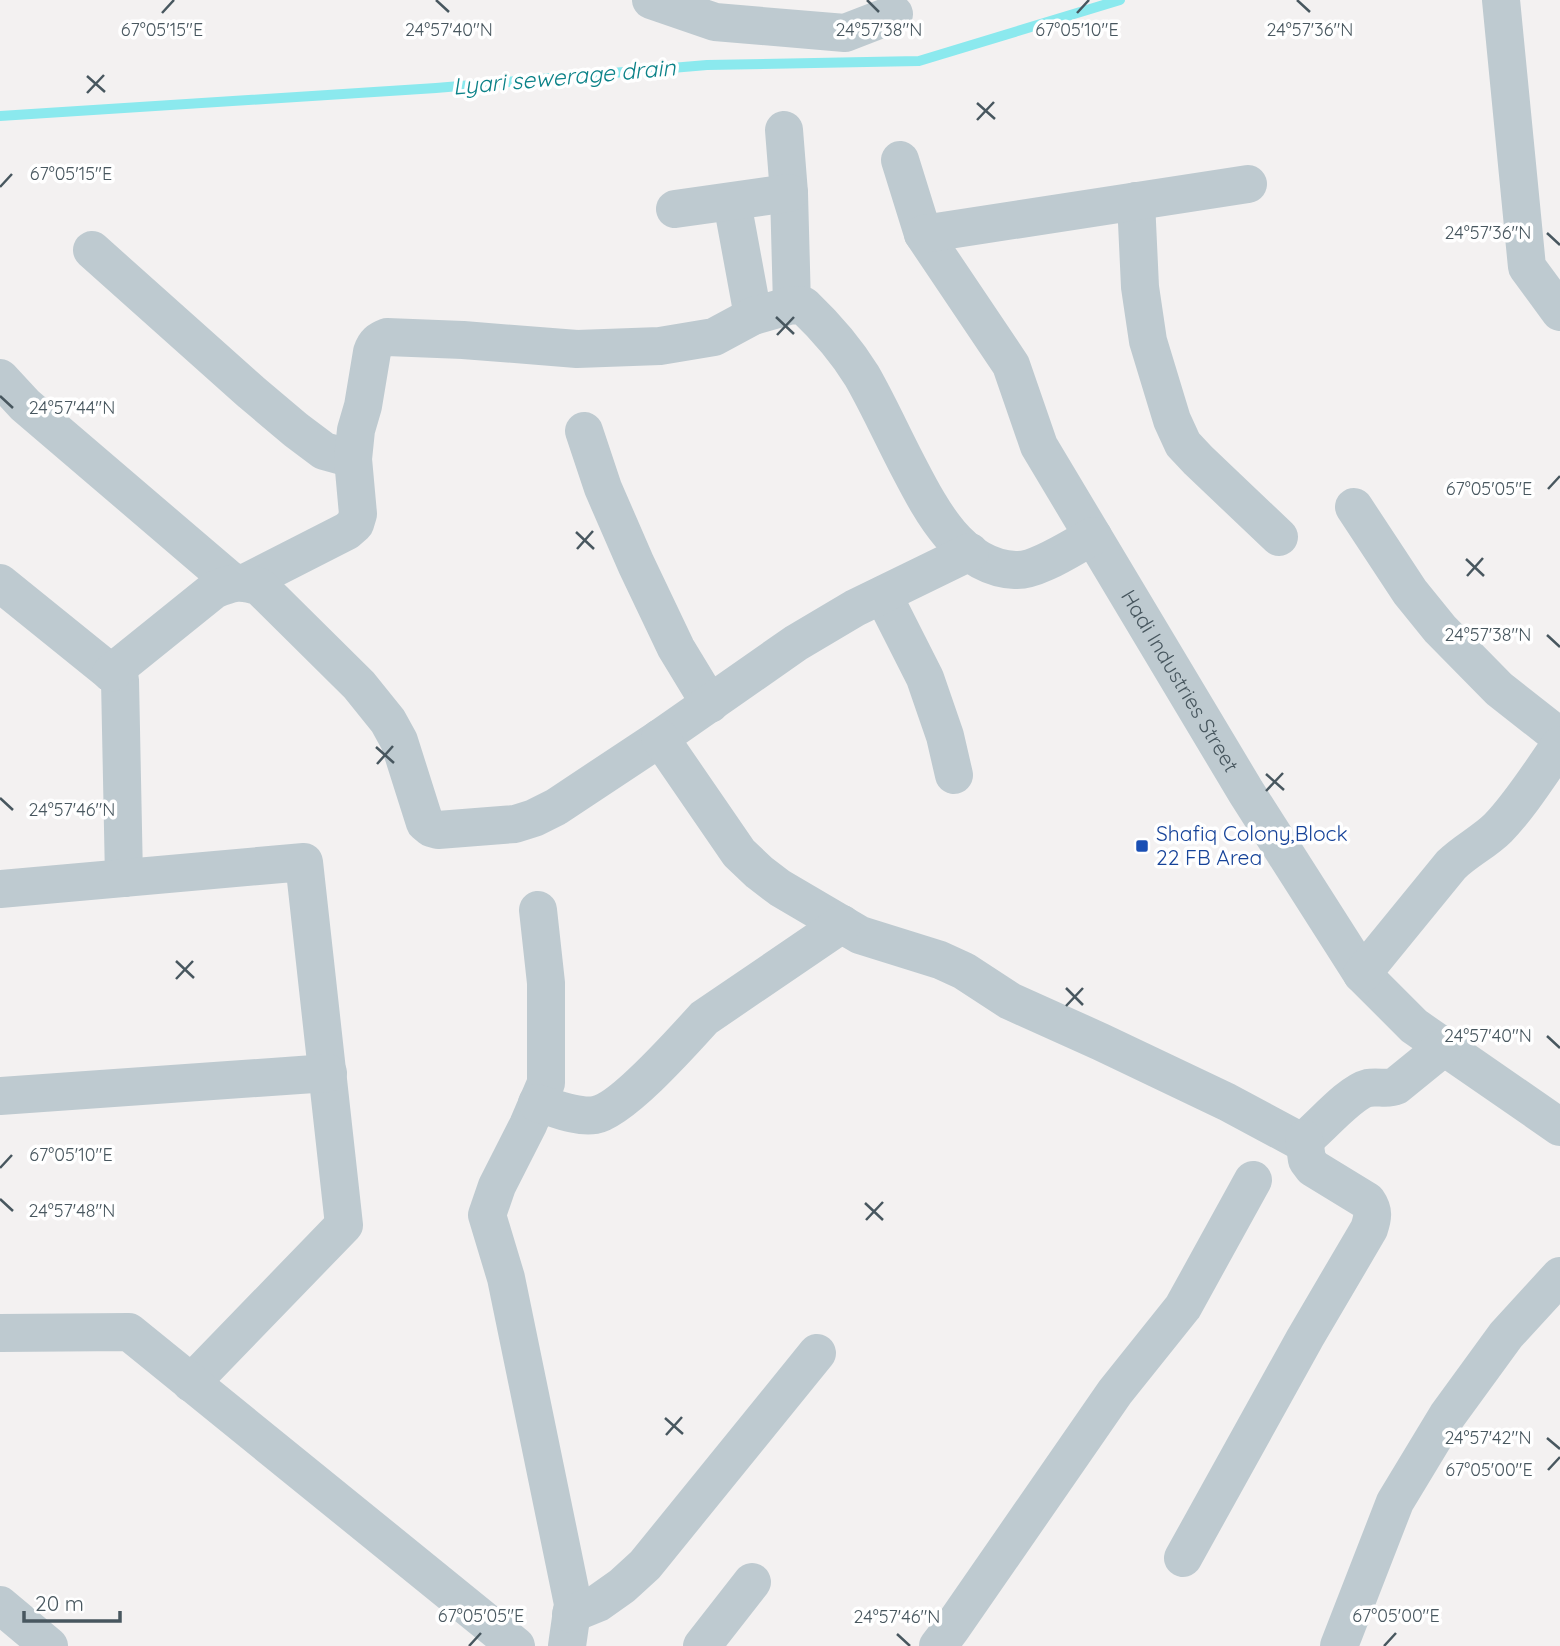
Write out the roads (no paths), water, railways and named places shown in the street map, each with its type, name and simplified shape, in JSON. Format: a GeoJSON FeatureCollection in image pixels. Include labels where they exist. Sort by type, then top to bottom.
{"type":"FeatureCollection","features":[{"type":"Feature","properties":{"kind":"street"},"geometry":{"type":"LineString","coordinates":[[651,0],[715,22],[845,33],[894,13]]}},
{"type":"Feature","properties":{"kind":"street"},"geometry":{"type":"LineString","coordinates":[[1501,0],[1527,267],[1560,312]]}},
{"type":"Feature","properties":{"kind":"street"},"geometry":{"type":"LineString","coordinates":[[784,130],[789,193],[792,305]]}},
{"type":"Feature","properties":{"kind":"street","name":"Hadi Industries Street"},"geometry":{"type":"LineString","coordinates":[[900,160],[923,234],[1011,365],[1039,446],[1245,792],[1362,974],[1414,1026],[1560,1127]]}},
{"type":"Feature","properties":{"kind":"street"},"geometry":{"type":"LineString","coordinates":[[923,234],[1248,184]]}},
{"type":"Feature","properties":{"kind":"street"},"geometry":{"type":"LineString","coordinates":[[675,208],[789,193]]}},
{"type":"Feature","properties":{"kind":"street"},"geometry":{"type":"LineString","coordinates":[[1136,201],[1140,287],[1148,341],[1172,420],[1183,444],[1279,537]]}},
{"type":"Feature","properties":{"kind":"street"},"geometry":{"type":"LineString","coordinates":[[732,202],[753,316]]}},
{"type":"Feature","properties":{"kind":"street"},"geometry":{"type":"LineString","coordinates":[[92,250],[296,430],[324,451],[353,459]]}},
{"type":"Feature","properties":{"kind":"street"},"geometry":{"type":"LineString","coordinates":[[111,673],[214,590],[240,582],[347,531],[355,524],[358,514],[353,459],[356,430],[374,346],[387,337],[577,349],[660,346],[714,337],[753,316],[792,305],[804,306],[822,323],[861,375],[927,502],[949,533],[970,552],[992,565],[1016,570],[1033,568],[1093,536]]}},
{"type":"Feature","properties":{"kind":"street"},"geometry":{"type":"LineString","coordinates":[[0,378],[25,405],[240,582],[260,587],[359,685],[399,741],[425,822],[438,830],[515,824],[556,807],[796,643],[855,608],[970,552]]}},
{"type":"Feature","properties":{"kind":"street"},"geometry":{"type":"LineString","coordinates":[[584,431],[603,488],[636,564],[676,648],[710,704]]}},
{"type":"Feature","properties":{"kind":"street"},"geometry":{"type":"LineString","coordinates":[[1354,507],[1410,592],[1440,629],[1499,689],[1560,737]]}},
{"type":"Feature","properties":{"kind":"street"},"geometry":{"type":"LineString","coordinates":[[0,583],[120,680],[124,878]]}},
{"type":"Feature","properties":{"kind":"street"},"geometry":{"type":"LineString","coordinates":[[883,594],[925,678],[945,736],[954,775]]}},
{"type":"Feature","properties":{"kind":"street"},"geometry":{"type":"LineString","coordinates":[[660,738],[739,853],[780,888],[860,935],[940,960],[964,971],[1010,1001],[1227,1102],[1296,1139],[1304,1139],[1357,1092],[1369,1088],[1392,1088],[1444,1046]]}},
{"type":"Feature","properties":{"kind":"street"},"geometry":{"type":"LineString","coordinates":[[1362,974],[1451,865],[1486,838],[1513,811],[1560,745]]}},
{"type":"Feature","properties":{"kind":"street"},"geometry":{"type":"LineString","coordinates":[[0,889],[304,862],[344,1225],[191,1383]]}},
{"type":"Feature","properties":{"kind":"street"},"geometry":{"type":"LineString","coordinates":[[538,910],[546,983],[546,1083],[497,1186],[487,1215],[506,1278],[573,1604],[569,1630]]}},
{"type":"Feature","properties":{"kind":"street"},"geometry":{"type":"LineString","coordinates":[[537,1103],[576,1114],[596,1115],[610,1108],[643,1081],[704,1018],[842,924]]}},
{"type":"Feature","properties":{"kind":"street"},"geometry":{"type":"LineString","coordinates":[[0,1096],[328,1073]]}},
{"type":"Feature","properties":{"kind":"street"},"geometry":{"type":"LineString","coordinates":[[1183,1558],[1369,1229],[1373,1216],[1367,1201],[1313,1168],[1307,1160],[1304,1139]]}},
{"type":"Feature","properties":{"kind":"street"},"geometry":{"type":"LineString","coordinates":[[938,1646],[1115,1392],[1183,1307],[1253,1180]]}},
{"type":"Feature","properties":{"kind":"street"},"geometry":{"type":"LineString","coordinates":[[1339,1646],[1395,1502],[1447,1416],[1506,1335],[1560,1276]]}},
{"type":"Feature","properties":{"kind":"street"},"geometry":{"type":"LineString","coordinates":[[0,1333],[129,1332],[516,1646]]}},
{"type":"Feature","properties":{"kind":"street"},"geometry":{"type":"LineString","coordinates":[[569,1630],[645,1565],[817,1353]]}},
{"type":"Feature","properties":{"kind":"street"},"geometry":{"type":"LineString","coordinates":[[702,1646],[752,1583]]}},
{"type":"Feature","properties":{"kind":"street"},"geometry":{"type":"LineString","coordinates":[[0,1605],[49,1646]]}},
{"type":"Feature","properties":{"kind":"waterway","name":"Lyari sewerage drain"},"geometry":{"type":"LineString","coordinates":[[0,116],[436,88],[707,65],[919,61],[1120,0]]}},
{"type":"Feature","properties":{"kind":"place","name":"Shafiq Colony,Block 22 FB Area"},"geometry":{"type":"Point","coordinates":[1142,846]}}]}
